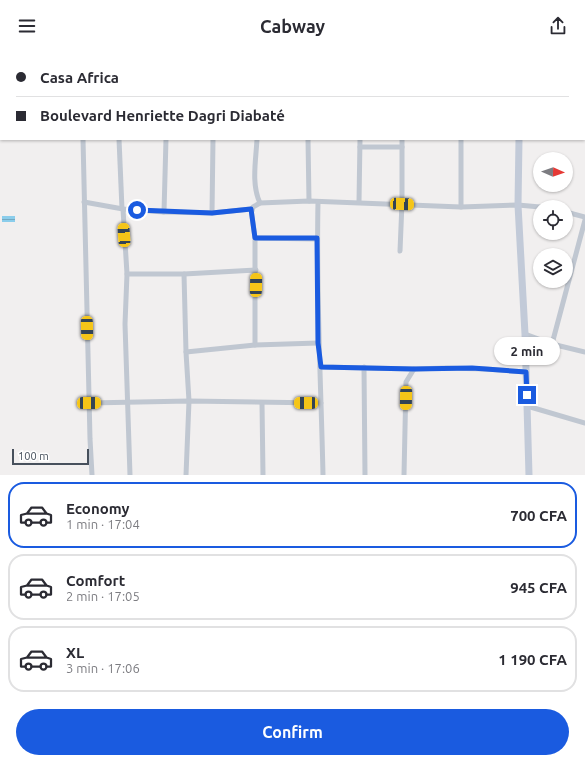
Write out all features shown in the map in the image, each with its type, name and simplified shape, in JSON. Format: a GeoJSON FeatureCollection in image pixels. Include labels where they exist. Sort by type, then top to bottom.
{"type":"FeatureCollection","features":[{"type":"Feature","properties":{"kind":"main road"},"geometry":{"type":"LineString","coordinates":[[519,140],[518,205],[525,334],[529,475]]}},
{"type":"Feature","properties":{"kind":"street"},"geometry":{"type":"LineString","coordinates":[[83,140],[92,475]]}},
{"type":"Feature","properties":{"kind":"street"},"geometry":{"type":"LineString","coordinates":[[119,140],[127,274],[126,324],[130,475]]}},
{"type":"Feature","properties":{"kind":"street"},"geometry":{"type":"LineString","coordinates":[[164,212],[166,140]]}},
{"type":"Feature","properties":{"kind":"street"},"geometry":{"type":"LineString","coordinates":[[212,213],[213,140]]}},
{"type":"Feature","properties":{"kind":"street"},"geometry":{"type":"LineString","coordinates":[[257,140],[256,185],[257,198],[260,204]]}},
{"type":"Feature","properties":{"kind":"street"},"geometry":{"type":"LineString","coordinates":[[308,140],[309,201]]}},
{"type":"Feature","properties":{"kind":"street"},"geometry":{"type":"LineString","coordinates":[[360,140],[360,202]]}},
{"type":"Feature","properties":{"kind":"street"},"geometry":{"type":"LineString","coordinates":[[400,251],[402,140]]}},
{"type":"Feature","properties":{"kind":"street"},"geometry":{"type":"LineString","coordinates":[[460,207],[461,140]]}},
{"type":"Feature","properties":{"kind":"street"},"geometry":{"type":"LineString","coordinates":[[360,147],[402,146]]}},
{"type":"Feature","properties":{"kind":"street"},"geometry":{"type":"LineString","coordinates":[[84,202],[123,209],[212,213],[251,209],[252,211],[253,207],[260,204],[309,201],[460,207],[518,205],[533,206]]}},
{"type":"Feature","properties":{"kind":"street"},"geometry":{"type":"LineString","coordinates":[[318,202],[318,343],[321,367],[324,475]]}},
{"type":"Feature","properties":{"kind":"street"},"geometry":{"type":"LineString","coordinates":[[251,209],[255,238],[256,270],[255,345]]}},
{"type":"Feature","properties":{"kind":"street"},"geometry":{"type":"LineString","coordinates":[[552,344],[585,218],[573,214]]}},
{"type":"Feature","properties":{"kind":"street"},"geometry":{"type":"LineString","coordinates":[[255,238],[317,238]]}},
{"type":"Feature","properties":{"kind":"street"},"geometry":{"type":"LineString","coordinates":[[127,274],[184,274],[256,270]]}},
{"type":"Feature","properties":{"kind":"street"},"geometry":{"type":"LineString","coordinates":[[184,274],[189,401],[186,475]]}},
{"type":"Feature","properties":{"kind":"street"},"geometry":{"type":"LineString","coordinates":[[525,334],[552,344],[585,352]]}},
{"type":"Feature","properties":{"kind":"street"},"geometry":{"type":"LineString","coordinates":[[186,352],[255,345],[318,343]]}},
{"type":"Feature","properties":{"kind":"street"},"geometry":{"type":"LineString","coordinates":[[321,367],[414,369],[446,368],[526,372]]}},
{"type":"Feature","properties":{"kind":"street"},"geometry":{"type":"LineString","coordinates":[[364,368],[364,475]]}},
{"type":"Feature","properties":{"kind":"street"},"geometry":{"type":"LineString","coordinates":[[404,475],[406,382],[414,369]]}},
{"type":"Feature","properties":{"kind":"street"},"geometry":{"type":"LineString","coordinates":[[89,403],[189,401],[321,403]]}},
{"type":"Feature","properties":{"kind":"street"},"geometry":{"type":"LineString","coordinates":[[262,403],[263,475]]}},
{"type":"Feature","properties":{"kind":"street"},"geometry":{"type":"LineString","coordinates":[[527,406],[585,423]]}},
{"type":"Feature","properties":{"kind":"water"},"geometry":{"type":"Polygon","coordinates":[[[2,216],[15,216],[15,222],[2,222],[2,216]]]}},
{"type":"Feature","properties":{"kind":"route"},"geometry":{"type":"LineString","coordinates":[[137,210],[212,213],[251,209],[255,238],[317,238],[318,343],[321,367],[414,369],[472,368],[526,372],[527,395]]}}]}
